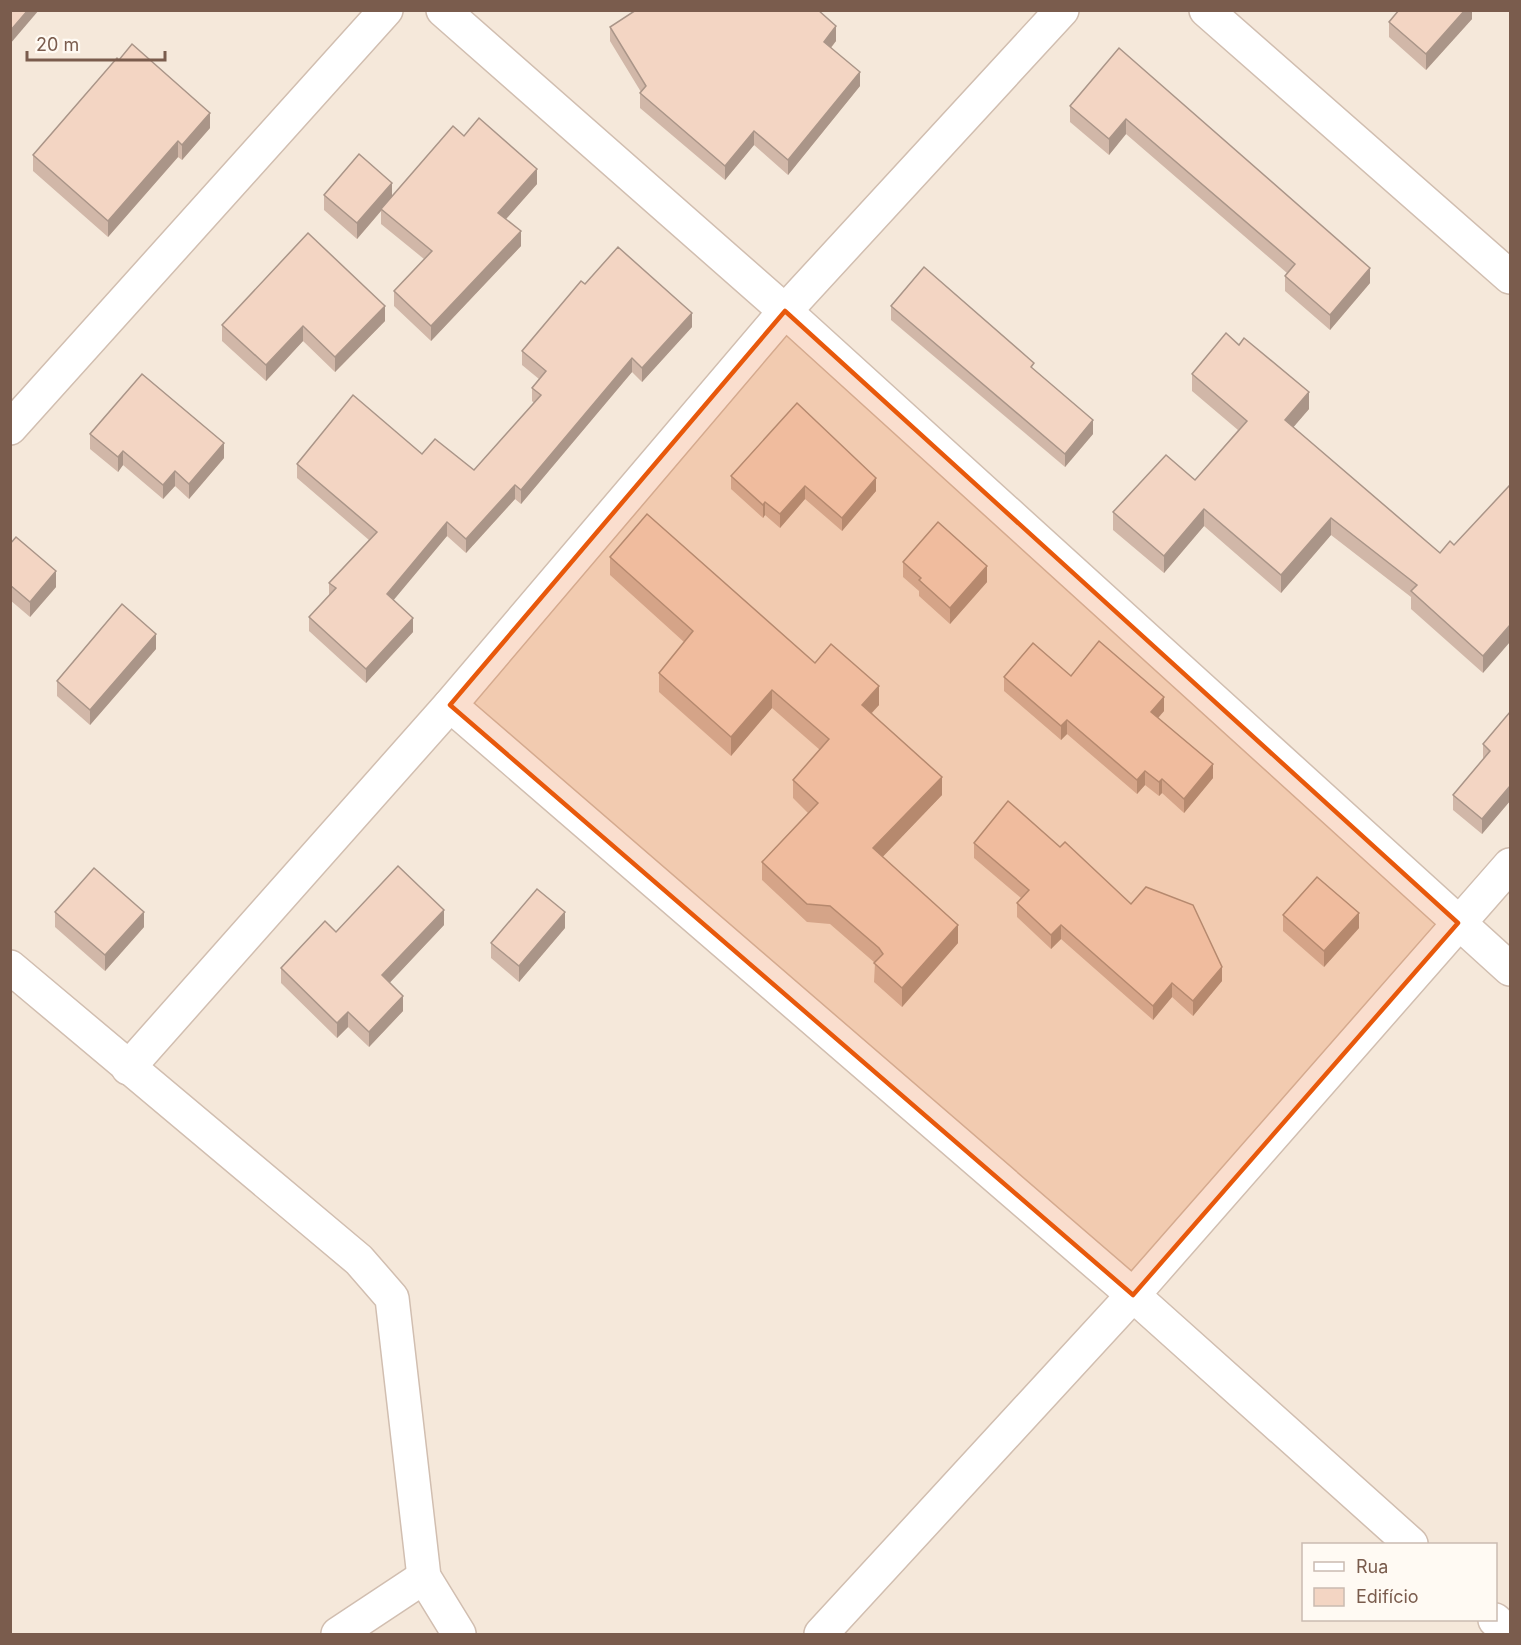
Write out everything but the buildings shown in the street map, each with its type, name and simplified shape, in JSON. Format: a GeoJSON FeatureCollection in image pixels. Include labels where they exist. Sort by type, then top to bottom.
{"type":"FeatureCollection","features":[{"type":"Feature","properties":{"kind":"street"},"geometry":{"type":"LineString","coordinates":[[17,407],[386,10]]}},
{"type":"Feature","properties":{"kind":"street"},"geometry":{"type":"LineString","coordinates":[[443,10],[785,311],[1510,969]]}},
{"type":"Feature","properties":{"kind":"street"},"geometry":{"type":"LineString","coordinates":[[128,1068],[450,705],[785,311],[1062,10]]}},
{"type":"Feature","properties":{"kind":"street"},"geometry":{"type":"LineString","coordinates":[[1206,10],[1510,277]]}},
{"type":"Feature","properties":{"kind":"street"},"geometry":{"type":"LineString","coordinates":[[450,705],[1132,1295],[1409,1543]]}},
{"type":"Feature","properties":{"kind":"street"},"geometry":{"type":"LineString","coordinates":[[821,1635],[1132,1295],[1510,865]]}},
{"type":"Feature","properties":{"kind":"street"},"geometry":{"type":"LineString","coordinates":[[10,967],[359,1260],[392,1298],[424,1576],[459,1635]]}},
{"type":"Feature","properties":{"kind":"street"},"geometry":{"type":"LineString","coordinates":[[338,1635],[424,1576]]}},
{"type":"Feature","properties":{"kind":"street"},"geometry":{"type":"LineString","coordinates":[[1496,1621],[1510,1634]]}},
{"type":"Feature","properties":{"kind":"highlighted area"},"geometry":{"type":"Polygon","coordinates":[[[785,311],[1458,923],[1133,1295],[450,705],[785,311]]]}},
{"type":"Feature","properties":{"kind":"shaded area"},"geometry":{"type":"Polygon","coordinates":[[[11,11],[1510,11],[1510,1634],[11,1634],[11,11]]]}}]}
